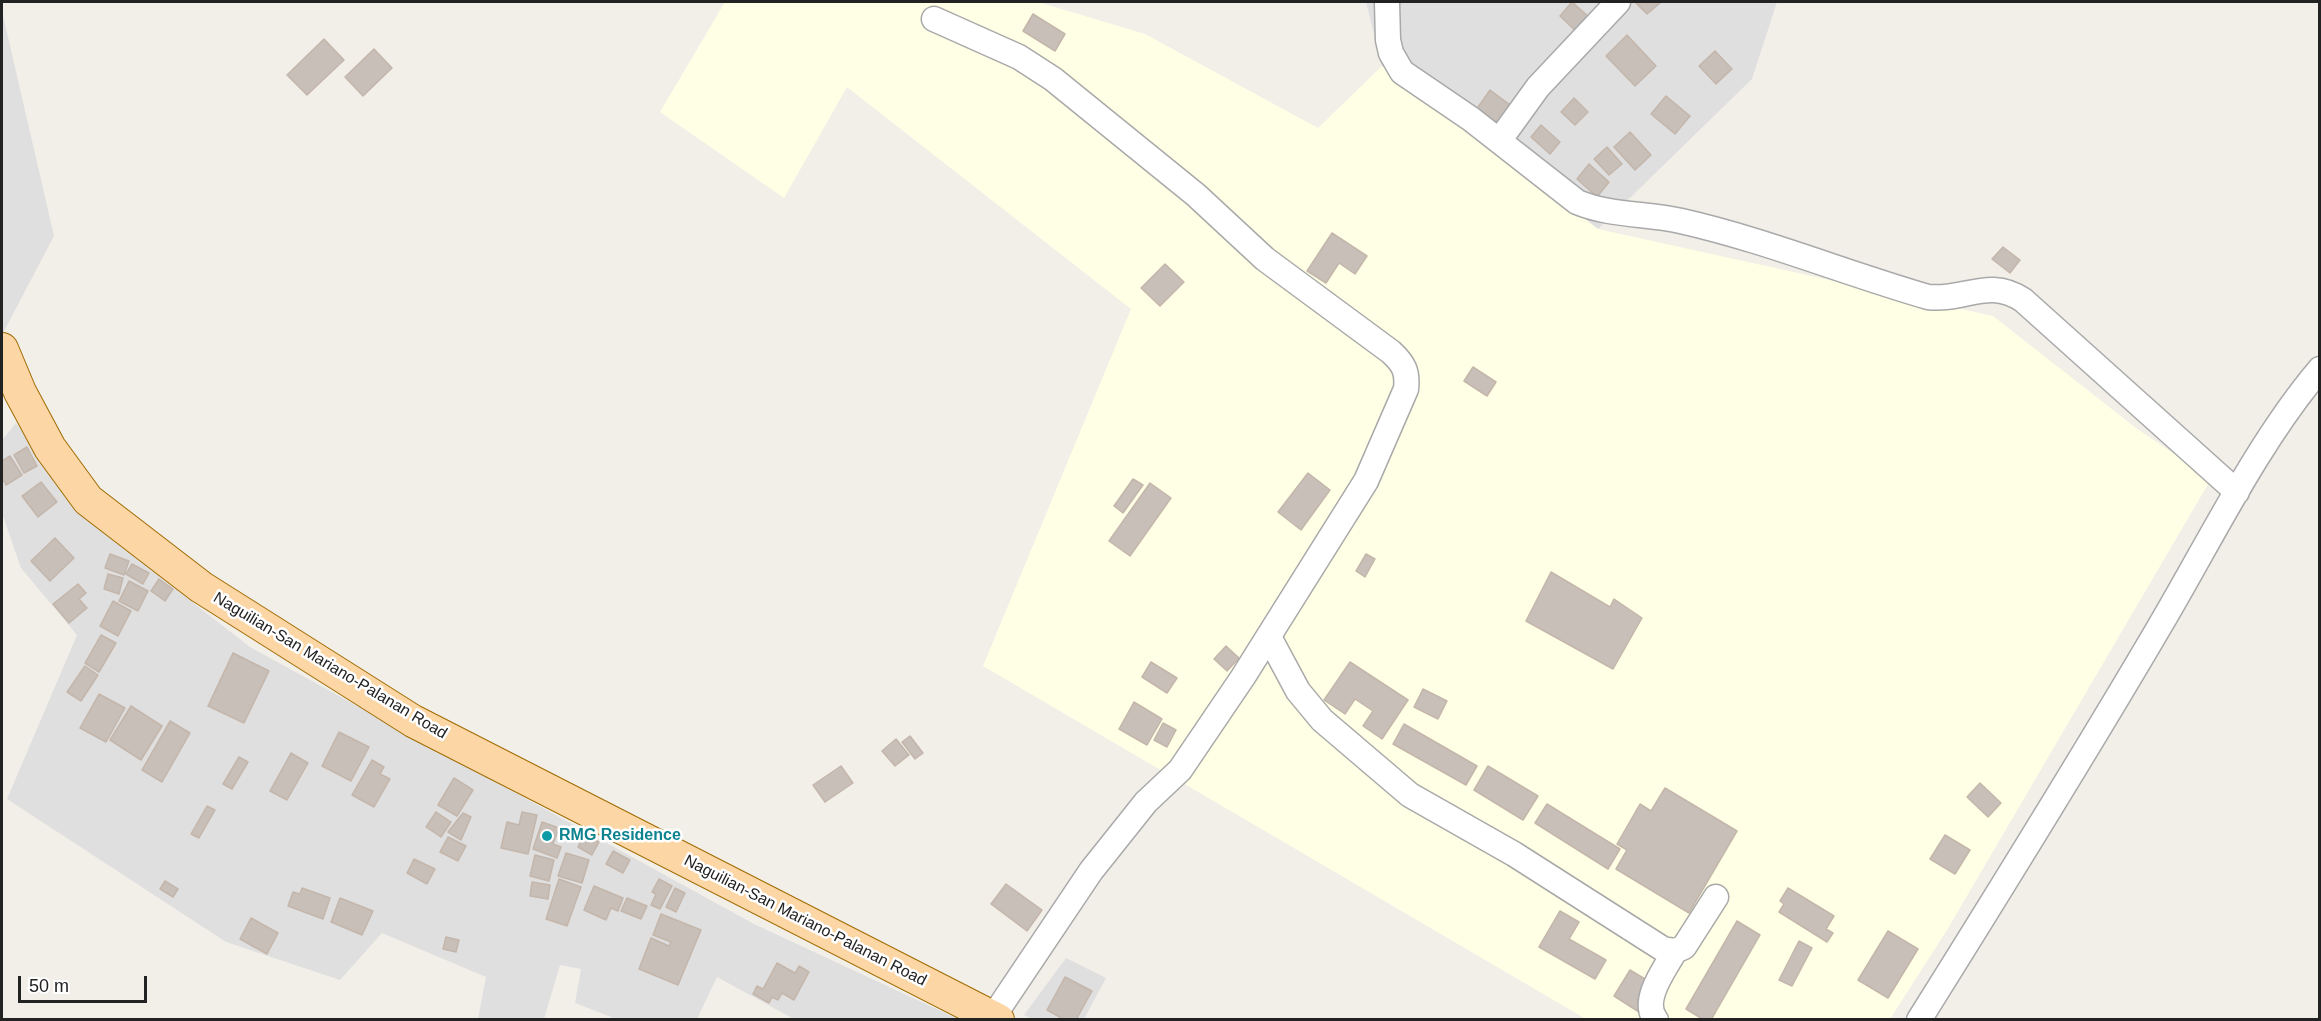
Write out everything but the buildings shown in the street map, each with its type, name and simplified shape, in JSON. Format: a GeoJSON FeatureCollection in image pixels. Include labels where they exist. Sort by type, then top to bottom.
{"type":"FeatureCollection","features":[{"type":"Feature","properties":{"kind":"main road","name":"Naguilian-San Mariano-Palanan Road"},"geometry":{"type":"LineString","coordinates":[[2,349],[20,392],[50,448],[88,500],[201,587],[413,721],[995,1018]]}},
{"type":"Feature","properties":{"kind":"street"},"geometry":{"type":"LineString","coordinates":[[1387,2],[1388,40],[1391,53],[1402,72],[1498,141],[1577,202],[1593,209],[1679,220],[1734,235],[1928,297],[1943,299],[1983,289],[2010,291],[2024,300],[2237,492]]}},
{"type":"Feature","properties":{"kind":"street"},"geometry":{"type":"LineString","coordinates":[[1498,141],[1538,87],[1618,2]]}},
{"type":"Feature","properties":{"kind":"street"},"geometry":{"type":"LineString","coordinates":[[934,19],[1019,57],[1053,79],[1196,195],[1265,259],[1391,352],[1406,368],[1406,389],[1366,481],[1269,637],[1180,770],[1146,802],[1091,871],[995,1018]]}},
{"type":"Feature","properties":{"kind":"street"},"geometry":{"type":"LineString","coordinates":[[1919,1020],[2058,798],[2237,492],[2305,386],[2319,369]]}},
{"type":"Feature","properties":{"kind":"street"},"geometry":{"type":"LineString","coordinates":[[1269,637],[1298,691],[1322,720],[1410,795],[1514,854],[1663,949],[1675,951],[1684,947],[1716,897]]}},
{"type":"Feature","properties":{"kind":"street"},"geometry":{"type":"LineString","coordinates":[[1656,1020],[1651,1013],[1650,1000],[1675,951]]}},
{"type":"Feature","properties":{"kind":"shaded area"},"geometry":{"type":"Polygon","coordinates":[[[725,2],[1038,2],[1145,34],[1318,128],[1382,66],[1598,229],[1993,316],[2136,428],[2211,479],[1947,930],[1890,1019],[1586,1019],[983,666],[1131,309],[847,87],[784,198],[660,112],[725,2]]]}},
{"type":"Feature","properties":{"kind":"shaded area"},"geometry":{"type":"Polygon","coordinates":[[[1366,2],[1777,2],[1752,79],[1598,229],[1382,66],[1366,2]]]}},
{"type":"Feature","properties":{"kind":"shaded area"},"geometry":{"type":"Polygon","coordinates":[[[2,11],[54,236],[2,335],[2,11]]]}},
{"type":"Feature","properties":{"kind":"shaded area"},"geometry":{"type":"Polygon","coordinates":[[[16,423],[93,525],[250,647],[754,924],[958,1019],[794,1019],[717,977],[697,1019],[616,1019],[575,1003],[581,969],[560,965],[544,1019],[478,1019],[486,977],[382,933],[340,980],[226,942],[7,799],[77,635],[21,568],[2,513],[2,440],[16,423]]]}},
{"type":"Feature","properties":{"kind":"shaded area"},"geometry":{"type":"Polygon","coordinates":[[[1066,958],[1106,978],[1084,1019],[1032,1019],[1024,1015],[1066,958]]]}},
{"type":"Feature","properties":{"kind":"place","name":"RMG Residence"},"geometry":{"type":"Point","coordinates":[547,836]}}]}
